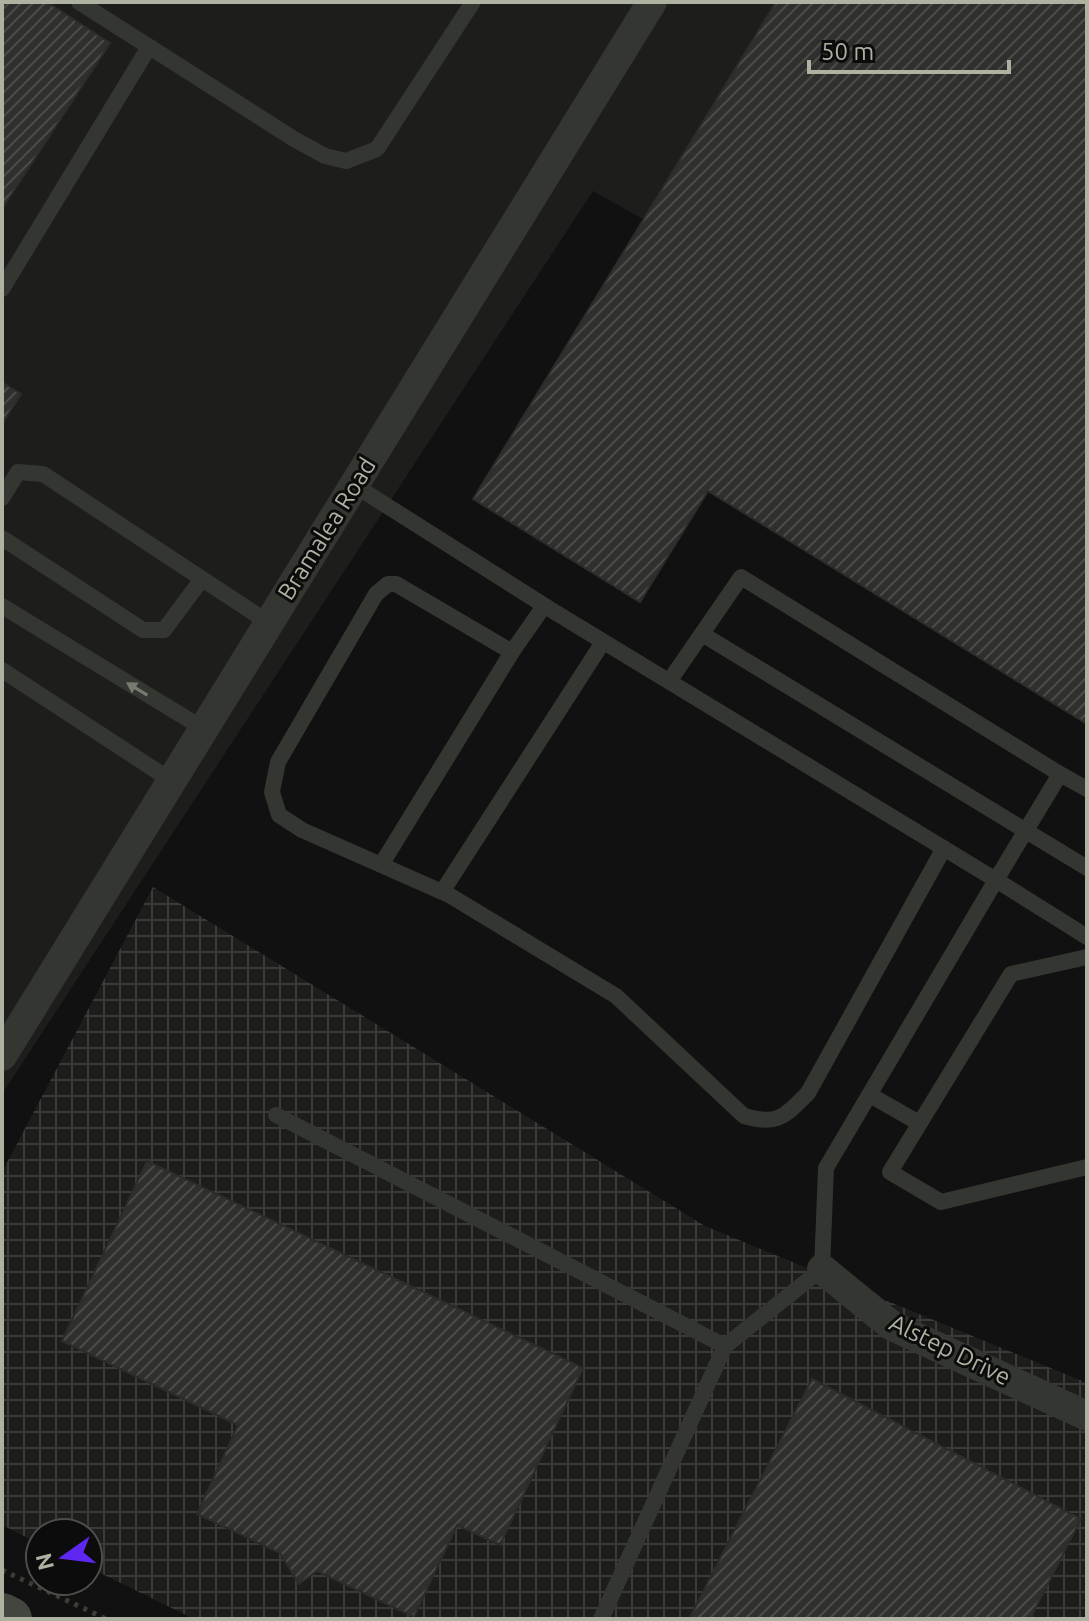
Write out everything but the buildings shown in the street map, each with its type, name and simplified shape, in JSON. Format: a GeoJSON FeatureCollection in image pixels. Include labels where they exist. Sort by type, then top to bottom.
{"type":"FeatureCollection","features":[{"type":"Feature","properties":{"kind":"main road"},"geometry":{"type":"LineString","coordinates":[[2,1615],[10,1619]]}},
{"type":"Feature","properties":{"kind":"street","name":"Bramalea Road"},"geometry":{"type":"LineString","coordinates":[[2,1056],[652,2]]}},
{"type":"Feature","properties":{"kind":"street","name":"Alstep Drive"},"geometry":{"type":"LineString","coordinates":[[822,1269],[892,1326],[1087,1416]]}},
{"type":"Feature","properties":{"kind":"lane"},"geometry":{"type":"LineString","coordinates":[[79,2],[294,139],[325,156],[346,161],[377,149],[473,2]]}},
{"type":"Feature","properties":{"kind":"lane"},"geometry":{"type":"LineString","coordinates":[[2,289],[149,47]]}},
{"type":"Feature","properties":{"kind":"lane"},"geometry":{"type":"LineString","coordinates":[[2,498],[18,472],[43,474],[269,623]]}},
{"type":"Feature","properties":{"kind":"lane"},"geometry":{"type":"LineString","coordinates":[[354,485],[544,606],[1087,937]]}},
{"type":"Feature","properties":{"kind":"lane"},"geometry":{"type":"LineString","coordinates":[[2,538],[143,630],[164,630],[202,579]]}},
{"type":"Feature","properties":{"kind":"lane"},"geometry":{"type":"LineString","coordinates":[[670,680],[741,577],[1087,789]]}},
{"type":"Feature","properties":{"kind":"lane"},"geometry":{"type":"LineString","coordinates":[[512,652],[396,584],[388,584],[376,594],[278,762],[272,792],[279,815],[302,830],[442,892],[616,996],[744,1116],[763,1122],[784,1116],[808,1093],[944,848]]}},
{"type":"Feature","properties":{"kind":"lane"},"geometry":{"type":"LineString","coordinates":[[2,606],[204,729]]}},
{"type":"Feature","properties":{"kind":"lane"},"geometry":{"type":"LineString","coordinates":[[381,865],[512,652],[544,606]]}},
{"type":"Feature","properties":{"kind":"lane"},"geometry":{"type":"LineString","coordinates":[[702,634],[1087,868]]}},
{"type":"Feature","properties":{"kind":"lane"},"geometry":{"type":"LineString","coordinates":[[442,892],[603,642]]}},
{"type":"Feature","properties":{"kind":"lane"},"geometry":{"type":"LineString","coordinates":[[2,670],[172,781]]}},
{"type":"Feature","properties":{"kind":"lane"},"geometry":{"type":"LineString","coordinates":[[601,1619],[725,1346],[822,1269],[826,1168],[1060,774]]}},
{"type":"Feature","properties":{"kind":"lane"},"geometry":{"type":"LineString","coordinates":[[1087,957],[1011,974],[890,1172],[941,1202],[1087,1167]]}},
{"type":"Feature","properties":{"kind":"lane"},"geometry":{"type":"LineString","coordinates":[[870,1095],[919,1123]]}},
{"type":"Feature","properties":{"kind":"lane"},"geometry":{"type":"LineString","coordinates":[[276,1115],[725,1346]]}},
{"type":"Feature","properties":{"kind":"path"},"geometry":{"type":"LineString","coordinates":[[2,1570],[106,1619]]}},
{"type":"Feature","properties":{"kind":"shaded area"},"geometry":{"type":"Polygon","coordinates":[[[2,2],[1087,2],[1087,469],[593,191],[2,1094],[2,2]]]}},
{"type":"Feature","properties":{"kind":"shaded area"},"geometry":{"type":"Polygon","coordinates":[[[153,887],[705,1226],[1087,1383],[1087,1619],[194,1619],[104,1575],[104,1517],[24,1517],[24,1536],[2,1525],[2,1172],[153,887]]]}}]}
